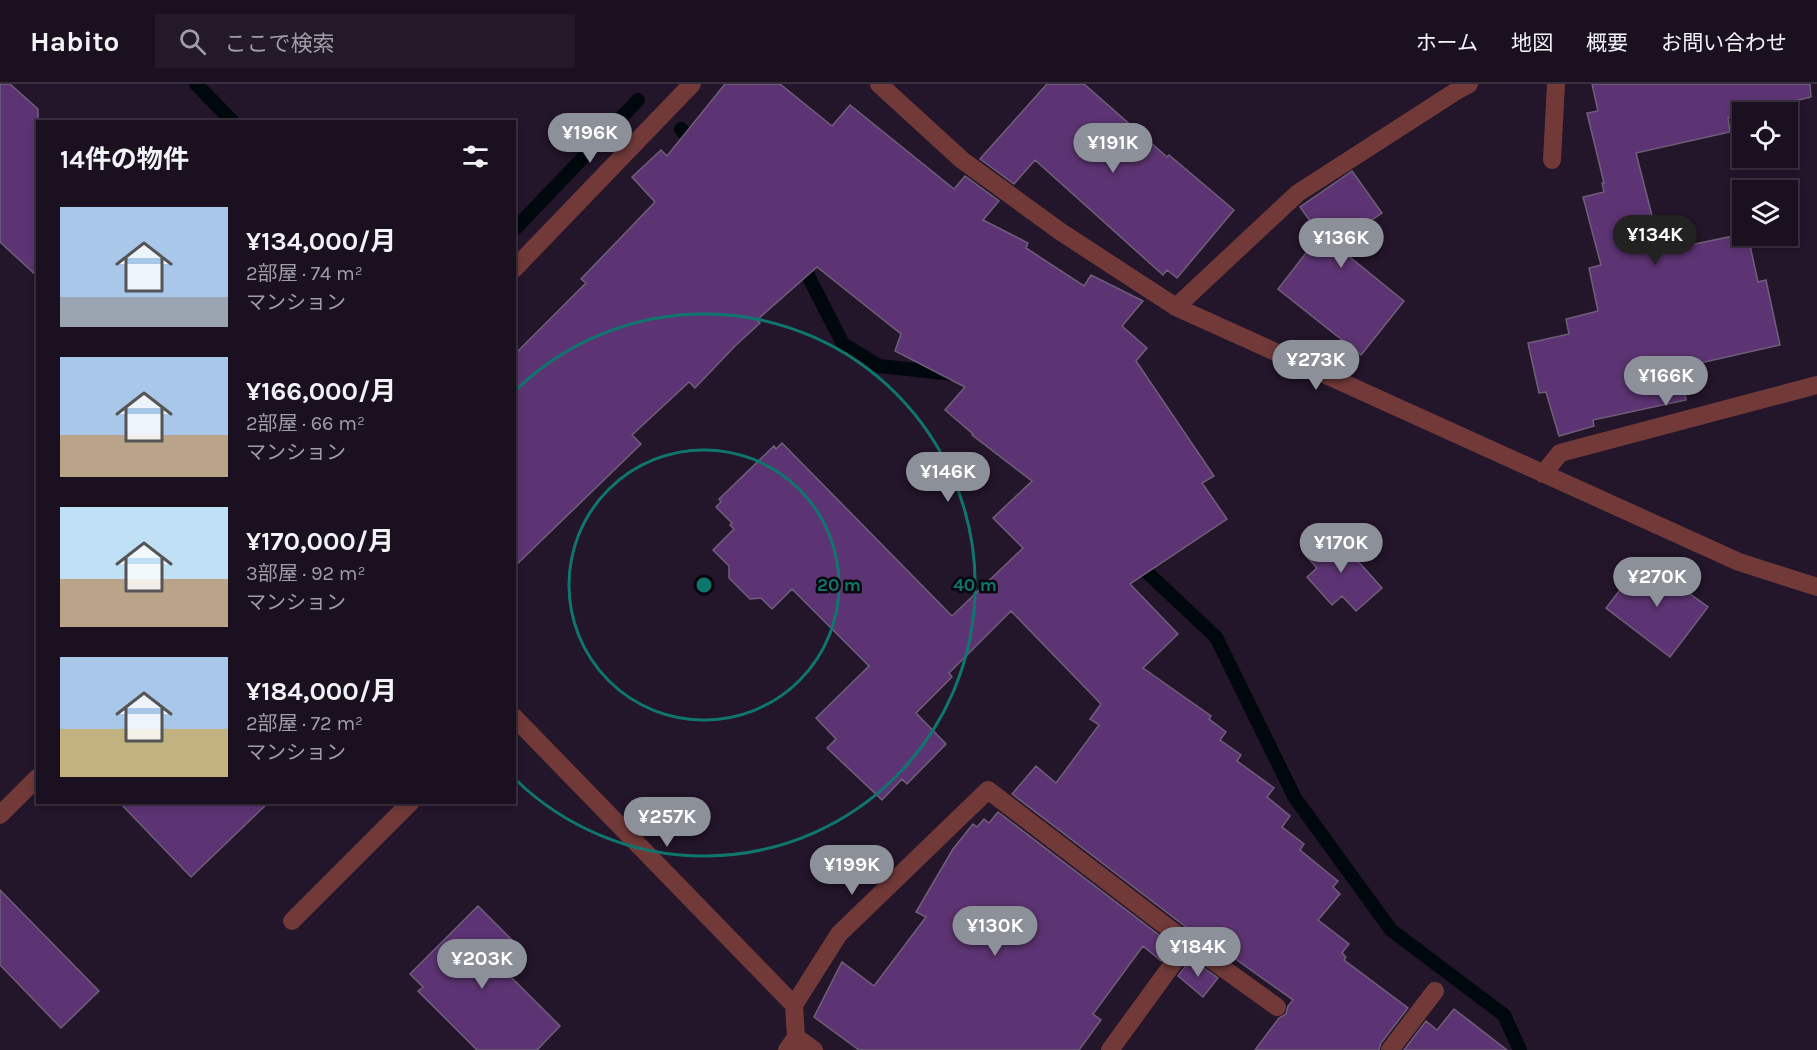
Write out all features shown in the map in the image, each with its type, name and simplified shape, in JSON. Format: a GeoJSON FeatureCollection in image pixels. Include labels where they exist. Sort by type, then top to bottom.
{"type":"FeatureCollection","features":[{"type":"Feature","properties":{"kind":"street"},"geometry":{"type":"LineString","coordinates":[[516,267],[692,84]]}},
{"type":"Feature","properties":{"kind":"street"},"geometry":{"type":"LineString","coordinates":[[879,84],[962,160],[1061,232],[1176,308],[1739,562],[1817,587]]}},
{"type":"Feature","properties":{"kind":"street"},"geometry":{"type":"LineString","coordinates":[[1176,308],[1298,194],[1469,84]]}},
{"type":"Feature","properties":{"kind":"street"},"geometry":{"type":"LineString","coordinates":[[1552,160],[1556,84]]}},
{"type":"Feature","properties":{"kind":"street"},"geometry":{"type":"LineString","coordinates":[[1543,474],[1560,453],[1817,385]]}},
{"type":"Feature","properties":{"kind":"street"},"geometry":{"type":"LineString","coordinates":[[516,719],[794,1005]]}},
{"type":"Feature","properties":{"kind":"street"},"geometry":{"type":"LineString","coordinates":[[0,815],[36,779]]}},
{"type":"Feature","properties":{"kind":"street"},"geometry":{"type":"LineString","coordinates":[[814,1050],[792,1043],[794,1005],[839,934],[988,790],[1188,943],[1277,1006]]}},
{"type":"Feature","properties":{"kind":"street"},"geometry":{"type":"LineString","coordinates":[[292,921],[409,804]]}},
{"type":"Feature","properties":{"kind":"street"},"geometry":{"type":"LineString","coordinates":[[1110,1050],[1188,943]]}},
{"type":"Feature","properties":{"kind":"street"},"geometry":{"type":"LineString","coordinates":[[1390,1050],[1435,991]]}},
{"type":"Feature","properties":{"kind":"building"},"geometry":{"type":"Polygon","coordinates":[[[0,84],[10,84],[38,109],[38,120],[36,120],[36,275],[0,242],[0,84]]]}},
{"type":"Feature","properties":{"kind":"building"},"geometry":{"type":"Polygon","coordinates":[[[725,84],[780,84],[832,126],[850,105],[954,189],[965,176],[999,201],[983,220],[1028,243],[1026,248],[1084,286],[1091,275],[1143,301],[1122,326],[1147,348],[1136,361],[1214,476],[1202,483],[1227,519],[1130,584],[1178,634],[1143,668],[1211,716],[1209,719],[1226,732],[1220,740],[1241,755],[1237,761],[1274,788],[1267,797],[1290,816],[1282,827],[1304,844],[1300,850],[1338,881],[1333,887],[1340,894],[1318,920],[1349,944],[1342,953],[1346,957],[1344,960],[1408,1008],[1381,1043],[1379,1050],[1255,1050],[1279,1018],[1286,1014],[1293,1000],[1234,958],[1232,961],[1195,934],[1012,794],[1036,766],[1056,783],[1099,725],[1090,719],[1101,704],[1011,611],[949,673],[952,677],[916,713],[946,744],[907,784],[902,779],[882,800],[827,748],[836,739],[816,718],[869,666],[792,589],[772,609],[761,598],[750,599],[729,578],[729,566],[713,550],[734,529],[730,525],[732,523],[716,507],[721,502],[719,499],[774,446],[776,449],[782,443],[952,616],[1023,548],[993,518],[1032,481],[972,435],[945,410],[965,387],[895,351],[901,334],[817,267],[757,320],[760,323],[695,388],[689,382],[632,435],[641,444],[516,565],[516,353],[586,283],[581,279],[655,202],[632,177],[661,150],[667,156],[725,84]]]}},
{"type":"Feature","properties":{"kind":"building"},"geometry":{"type":"Polygon","coordinates":[[[1047,84],[1084,84],[1167,157],[1169,155],[1234,210],[1177,278],[1167,270],[1163,275],[1035,160],[1014,184],[980,159],[1047,84]]]}},
{"type":"Feature","properties":{"kind":"building"},"geometry":{"type":"Polygon","coordinates":[[[1592,84],[1810,84],[1811,97],[1791,102],[1732,102],[1732,117],[1728,118],[1730,132],[1636,153],[1661,251],[1732,236],[1732,246],[1750,246],[1758,282],[1766,280],[1780,345],[1691,365],[1695,384],[1684,387],[1686,400],[1593,420],[1594,426],[1559,436],[1546,392],[1539,393],[1528,343],[1569,334],[1566,319],[1598,311],[1589,268],[1601,265],[1583,197],[1604,192],[1602,183],[1604,183],[1587,113],[1598,111],[1592,84]]]}},
{"type":"Feature","properties":{"kind":"building"},"geometry":{"type":"Polygon","coordinates":[[[1352,171],[1382,213],[1335,245],[1404,301],[1361,355],[1278,289],[1320,235],[1300,207],[1352,171]]]}},
{"type":"Feature","properties":{"kind":"building"},"geometry":{"type":"Polygon","coordinates":[[[1332,532],[1382,588],[1356,611],[1342,596],[1332,605],[1307,577],[1317,568],[1307,557],[1332,532]]]}},
{"type":"Feature","properties":{"kind":"building"},"geometry":{"type":"Polygon","coordinates":[[[1643,560],[1708,607],[1670,657],[1606,608],[1643,560]]]}},
{"type":"Feature","properties":{"kind":"building"},"geometry":{"type":"Polygon","coordinates":[[[121,804],[267,804],[191,877],[121,804]]]}},
{"type":"Feature","properties":{"kind":"building"},"geometry":{"type":"Polygon","coordinates":[[[998,812],[1172,945],[1161,961],[1143,946],[1093,1014],[1101,1020],[1079,1050],[859,1050],[814,1017],[842,962],[874,986],[926,917],[916,912],[953,849],[973,824],[977,827],[984,819],[989,823],[998,812]]]}},
{"type":"Feature","properties":{"kind":"building"},"geometry":{"type":"Polygon","coordinates":[[[0,890],[99,991],[61,1028],[0,965],[0,890]]]}},
{"type":"Feature","properties":{"kind":"building"},"geometry":{"type":"Polygon","coordinates":[[[478,906],[514,942],[495,961],[560,1026],[537,1050],[477,1050],[418,991],[423,987],[410,974],[478,906]]]}},
{"type":"Feature","properties":{"kind":"building"},"geometry":{"type":"Polygon","coordinates":[[[1191,959],[1218,978],[1203,997],[1178,976],[1191,959]]]}},
{"type":"Feature","properties":{"kind":"building"},"geometry":{"type":"Polygon","coordinates":[[[1454,1009],[1507,1050],[1404,1050],[1426,1021],[1437,1030],[1454,1009]]]}},
{"type":"Feature","properties":{"kind":"waterway"},"geometry":{"type":"LineString","coordinates":[[196,84],[231,120]]}},
{"type":"Feature","properties":{"kind":"waterway"},"geometry":{"type":"LineString","coordinates":[[516,228],[638,100]]}},
{"type":"Feature","properties":{"kind":"waterway"},"geometry":{"type":"LineString","coordinates":[[681,129],[696,146]]}},
{"type":"Feature","properties":{"kind":"waterway"},"geometry":{"type":"LineString","coordinates":[[800,260],[843,344],[879,366],[954,374]]}},
{"type":"Feature","properties":{"kind":"waterway"},"geometry":{"type":"LineString","coordinates":[[1135,561],[1216,637],[1295,798],[1391,930],[1504,1015],[1520,1050]]}}]}
